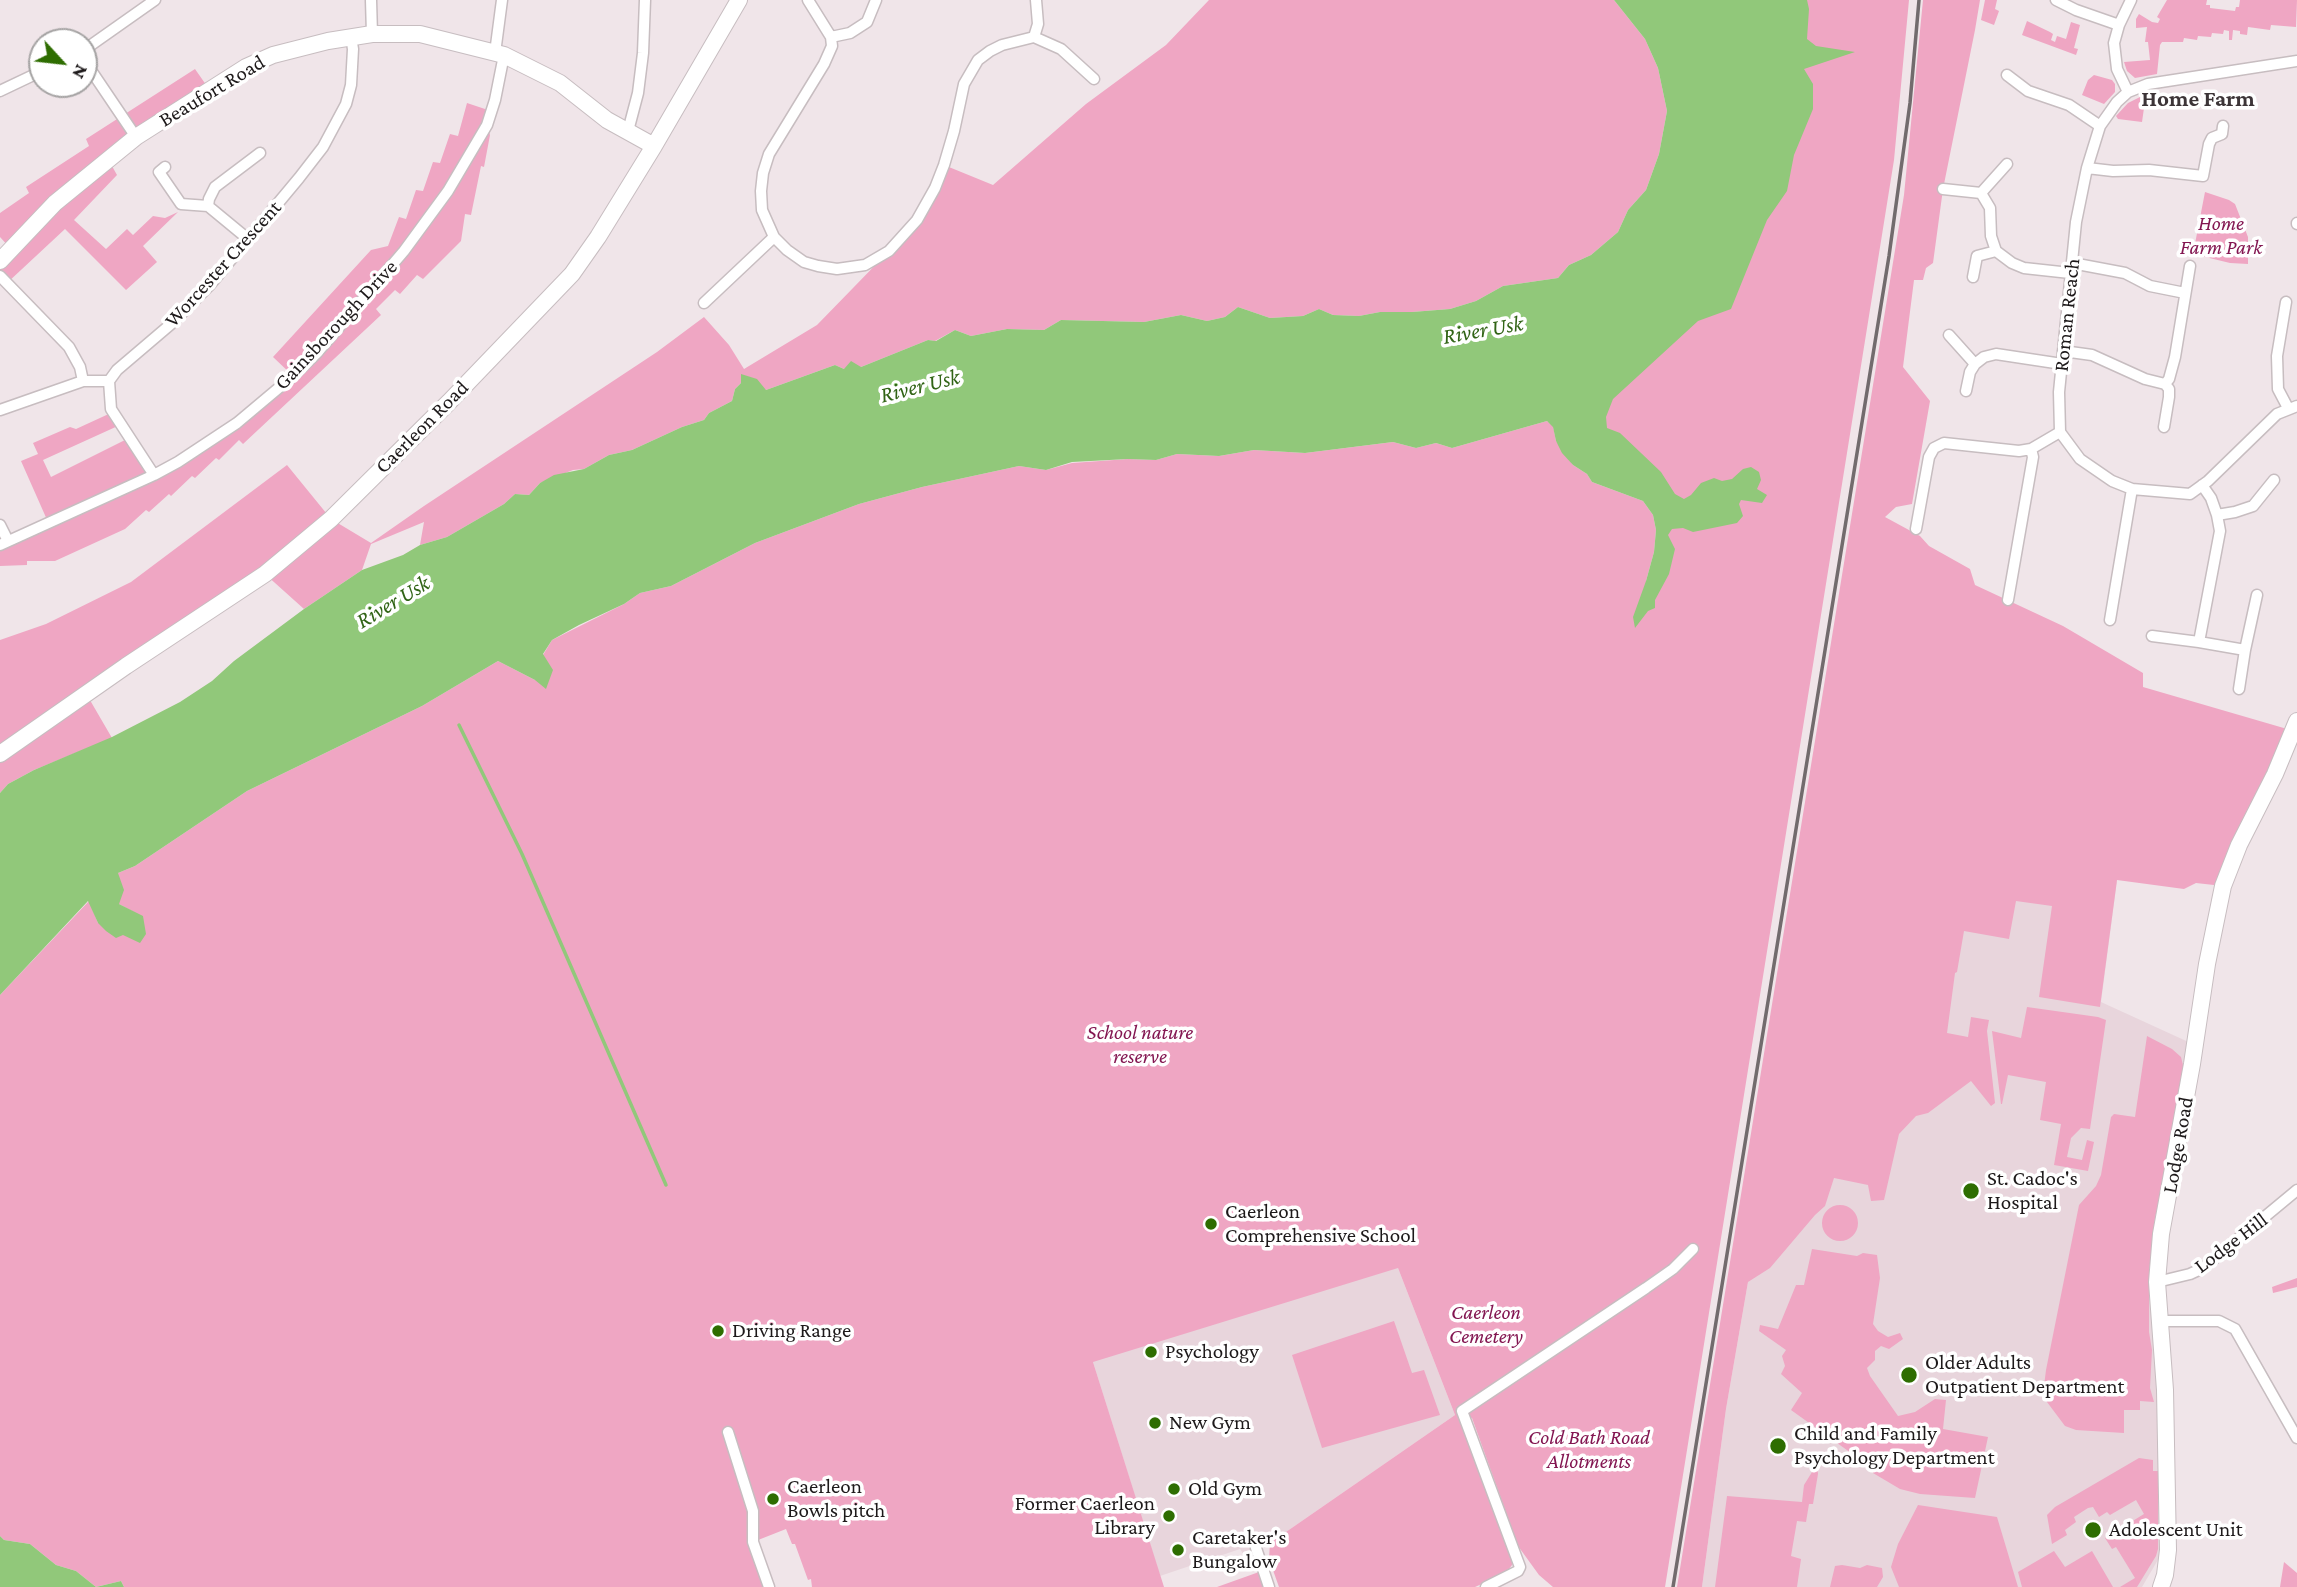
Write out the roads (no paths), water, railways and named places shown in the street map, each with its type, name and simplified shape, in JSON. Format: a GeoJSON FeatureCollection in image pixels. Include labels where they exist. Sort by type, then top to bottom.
{"type":"FeatureCollection","features":[{"type":"Feature","properties":{"kind":"street"},"geometry":{"type":"LineString","coordinates":[[98,40],[155,0]]}},
{"type":"Feature","properties":{"kind":"street"},"geometry":{"type":"LineString","coordinates":[[371,0],[372,34]]}},
{"type":"Feature","properties":{"kind":"street","name":"Gainsborough Drive"},"geometry":{"type":"LineString","coordinates":[[4,543],[153,475],[237,423],[316,354],[404,251],[448,191],[487,125],[495,100],[502,0]]}},
{"type":"Feature","properties":{"kind":"street"},"geometry":{"type":"LineString","coordinates":[[628,131],[638,93],[645,0]]}},
{"type":"Feature","properties":{"kind":"street","name":"Caerleon Road"},"geometry":{"type":"LineString","coordinates":[[0,754],[265,574],[331,519],[449,402],[572,274],[654,146],[739,0]]}},
{"type":"Feature","properties":{"kind":"street"},"geometry":{"type":"LineString","coordinates":[[808,0],[831,37],[832,46],[830,54],[779,136],[762,173],[761,191],[762,210],[774,237],[804,262],[837,269],[865,265],[889,251],[917,220],[944,165],[964,85],[978,60],[1002,45],[1034,37],[1061,49],[1094,79]]}},
{"type":"Feature","properties":{"kind":"street"},"geometry":{"type":"LineString","coordinates":[[831,37],[850,33],[867,22],[876,0]]}},
{"type":"Feature","properties":{"kind":"street"},"geometry":{"type":"LineString","coordinates":[[1034,37],[1038,24],[1036,0]]}},
{"type":"Feature","properties":{"kind":"street"},"geometry":{"type":"LineString","coordinates":[[2056,0],[2119,25]]}},
{"type":"Feature","properties":{"kind":"street"},"geometry":{"type":"LineString","coordinates":[[2131,0],[2114,43],[2115,61],[2128,92],[2159,82],[2297,61]]}},
{"type":"Feature","properties":{"kind":"street","name":"Beaufort Road"},"geometry":{"type":"LineString","coordinates":[[0,261],[55,203],[136,137],[246,67],[302,46],[351,37],[419,34],[500,54],[561,83],[607,120],[654,146]]}},
{"type":"Feature","properties":{"kind":"street","name":"Worcester Crescent"},"geometry":{"type":"LineString","coordinates":[[109,381],[117,370],[171,324],[209,286],[323,147],[346,104],[351,85],[351,37]]}},
{"type":"Feature","properties":{"kind":"street"},"geometry":{"type":"LineString","coordinates":[[2007,75],[2028,91],[2069,105],[2100,126]]}},
{"type":"Feature","properties":{"kind":"street"},"geometry":{"type":"LineString","coordinates":[[0,91],[28,78]]}},
{"type":"Feature","properties":{"kind":"street"},"geometry":{"type":"LineString","coordinates":[[98,81],[136,137]]}},
{"type":"Feature","properties":{"kind":"street","name":"Roman Reach"},"geometry":{"type":"LineString","coordinates":[[2060,432],[2059,392],[2076,222],[2087,168],[2100,126],[2116,102],[2128,92]]}},
{"type":"Feature","properties":{"kind":"street"},"geometry":{"type":"LineString","coordinates":[[2087,168],[2149,170],[2203,176],[2212,138],[2222,134],[2223,126]]}},
{"type":"Feature","properties":{"kind":"street"},"geometry":{"type":"LineString","coordinates":[[208,206],[215,187],[260,153]]}},
{"type":"Feature","properties":{"kind":"street"},"geometry":{"type":"LineString","coordinates":[[1981,193],[2007,164]]}},
{"type":"Feature","properties":{"kind":"street"},"geometry":{"type":"LineString","coordinates":[[165,167],[159,172],[181,204],[208,206],[248,239]]}},
{"type":"Feature","properties":{"kind":"street"},"geometry":{"type":"LineString","coordinates":[[1943,189],[1981,193]]}},
{"type":"Feature","properties":{"kind":"street"},"geometry":{"type":"LineString","coordinates":[[1981,193],[1990,208],[1996,251],[2012,263],[2024,268],[2071,268],[2125,273],[2150,286],[2185,293]]}},
{"type":"Feature","properties":{"kind":"street"},"geometry":{"type":"LineString","coordinates":[[704,303],[774,237]]}},
{"type":"Feature","properties":{"kind":"street"},"geometry":{"type":"LineString","coordinates":[[1973,277],[1977,256],[1996,251]]}},
{"type":"Feature","properties":{"kind":"street"},"geometry":{"type":"LineString","coordinates":[[2165,384],[2172,373],[2190,266]]}},
{"type":"Feature","properties":{"kind":"street"},"geometry":{"type":"LineString","coordinates":[[0,276],[68,347],[80,367],[82,381]]}},
{"type":"Feature","properties":{"kind":"street"},"geometry":{"type":"LineString","coordinates":[[1916,529],[1929,457],[1934,448],[1944,443],[2008,450],[2031,449],[2060,432],[2080,459],[2112,481],[2132,489],[2190,494],[2262,428],[2292,407],[2278,389],[2277,356],[2286,302]]}},
{"type":"Feature","properties":{"kind":"street"},"geometry":{"type":"LineString","coordinates":[[1949,335],[1975,363]]}},
{"type":"Feature","properties":{"kind":"street"},"geometry":{"type":"LineString","coordinates":[[2063,351],[2092,355],[2145,379],[2165,384],[2169,389],[2169,397],[2164,427]]}},
{"type":"Feature","properties":{"kind":"street"},"geometry":{"type":"LineString","coordinates":[[1966,391],[1970,372],[1975,363],[1984,357],[1996,354],[2062,364]]}},
{"type":"Feature","properties":{"kind":"street"},"geometry":{"type":"LineString","coordinates":[[0,410],[82,381],[109,381],[111,409],[153,475]]}},
{"type":"Feature","properties":{"kind":"street"},"geometry":{"type":"LineString","coordinates":[[2008,600],[2032,463],[2031,449]]}},
{"type":"Feature","properties":{"kind":"street"},"geometry":{"type":"LineString","coordinates":[[2217,514],[2253,506],[2274,480]]}},
{"type":"Feature","properties":{"kind":"street"},"geometry":{"type":"LineString","coordinates":[[2199,642],[2220,531],[2211,498],[2202,485]]}},
{"type":"Feature","properties":{"kind":"street"},"geometry":{"type":"LineString","coordinates":[[2110,620],[2132,489]]}},
{"type":"Feature","properties":{"kind":"street"},"geometry":{"type":"LineString","coordinates":[[0,525],[4,543]]}},
{"type":"Feature","properties":{"kind":"street"},"geometry":{"type":"LineString","coordinates":[[2239,689],[2257,595]]}},
{"type":"Feature","properties":{"kind":"street"},"geometry":{"type":"LineString","coordinates":[[2152,636],[2245,650]]}},
{"type":"Feature","properties":{"kind":"street","name":"Lodge Road"},"geometry":{"type":"LineString","coordinates":[[2161,1587],[2168,1550],[2165,1390],[2157,1282],[2161,1234],[2223,886],[2239,845],[2274,776],[2297,721]]}},
{"type":"Feature","properties":{"kind":"street","name":"Lodge Hill"},"geometry":{"type":"LineString","coordinates":[[2157,1282],[2203,1269],[2297,1190]]}},
{"type":"Feature","properties":{"kind":"street"},"geometry":{"type":"LineString","coordinates":[[1486,1587],[1518,1571],[1520,1567],[1462,1411],[1646,1288],[1673,1269],[1693,1250]]}},
{"type":"Feature","properties":{"kind":"street"},"geometry":{"type":"LineString","coordinates":[[2160,1321],[2219,1321],[2235,1329],[2294,1425],[2297,1438]]}},
{"type":"Feature","properties":{"kind":"street"},"geometry":{"type":"LineString","coordinates":[[728,1432],[753,1511],[753,1542],[769,1587]]}},
{"type":"Feature","properties":{"kind":"street"},"geometry":{"type":"LineString","coordinates":[[1256,1548],[1269,1587]]}},
{"type":"Feature","properties":{"kind":"water","name":"River Usk"},"geometry":{"type":"Polygon","coordinates":[[[1614,0],[1807,0],[1807,39],[1816,46],[1855,52],[1804,69],[1813,84],[1813,109],[1794,155],[1787,191],[1767,220],[1731,309],[1698,321],[1613,399],[1606,417],[1607,428],[1620,433],[1661,472],[1675,494],[1684,499],[1701,483],[1714,478],[1722,481],[1732,479],[1743,469],[1751,467],[1759,472],[1761,480],[1757,489],[1767,495],[1762,503],[1741,500],[1739,504],[1743,516],[1737,523],[1693,532],[1683,528],[1672,529],[1668,535],[1675,549],[1669,574],[1655,600],[1655,608],[1648,611],[1635,628],[1633,617],[1654,552],[1656,530],[1653,515],[1643,501],[1592,482],[1587,474],[1573,465],[1562,453],[1553,427],[1547,421],[1452,448],[1436,443],[1416,448],[1393,442],[1305,453],[1254,450],[1219,456],[1177,454],[1156,460],[1072,462],[1046,470],[1019,466],[922,487],[859,504],[755,543],[671,586],[640,593],[624,604],[579,625],[552,640],[543,654],[553,670],[546,689],[535,680],[498,661],[422,706],[247,791],[135,866],[118,873],[124,890],[119,904],[143,916],[146,934],[140,943],[123,935],[116,938],[106,931],[98,923],[88,901],[0,995],[0,793],[8,784],[112,737],[180,702],[212,681],[234,661],[304,609],[362,570],[403,555],[420,545],[447,537],[504,504],[515,494],[529,495],[540,483],[554,475],[584,469],[609,455],[632,450],[704,420],[709,413],[732,401],[735,389],[741,383],[741,374],[757,379],[766,390],[835,365],[844,369],[851,361],[861,367],[928,340],[936,341],[955,330],[971,336],[1007,329],[1044,330],[1061,320],[1144,322],[1181,315],[1207,321],[1225,317],[1238,307],[1270,318],[1303,316],[1319,309],[1333,315],[1359,316],[1380,312],[1450,309],[1476,301],[1503,286],[1558,278],[1569,265],[1591,255],[1618,232],[1628,210],[1646,190],[1659,154],[1667,111],[1658,68],[1645,39],[1614,0]]]}},
{"type":"Feature","properties":{"kind":"water"},"geometry":{"type":"Polygon","coordinates":[[[0,1536],[4,1540],[30,1544],[56,1565],[76,1571],[96,1587],[0,1587],[0,1536]]]}},
{"type":"Feature","properties":{"kind":"water"},"geometry":{"type":"Polygon","coordinates":[[[121,1581],[124,1587],[96,1587],[121,1581]]]}},
{"type":"Feature","properties":{"kind":"waterway"},"geometry":{"type":"LineString","coordinates":[[459,725],[522,854],[666,1185]]}},
{"type":"Feature","properties":{"kind":"railway"},"geometry":{"type":"LineString","coordinates":[[1673,1587],[1889,256],[1910,103],[1919,0]]}},
{"type":"Feature","properties":{"kind":"place","name":"St. Cadoc's Hospital"},"geometry":{"type":"Point","coordinates":[1971,1191]}},
{"type":"Feature","properties":{"kind":"place","name":"Caerleon Comprehensive School"},"geometry":{"type":"Point","coordinates":[1211,1224]}},
{"type":"Feature","properties":{"kind":"place","name":"Driving Range"},"geometry":{"type":"Point","coordinates":[718,1331]}},
{"type":"Feature","properties":{"kind":"place","name":"Psychology"},"geometry":{"type":"Point","coordinates":[1151,1352]}},
{"type":"Feature","properties":{"kind":"place","name":"Older Adults Outpatient Department"},"geometry":{"type":"Point","coordinates":[1909,1375]}},
{"type":"Feature","properties":{"kind":"place","name":"New Gym"},"geometry":{"type":"Point","coordinates":[1155,1423]}},
{"type":"Feature","properties":{"kind":"place","name":"Child and Family Psychology Department"},"geometry":{"type":"Point","coordinates":[1778,1446]}},
{"type":"Feature","properties":{"kind":"place","name":"Old Gym"},"geometry":{"type":"Point","coordinates":[1174,1489]}},
{"type":"Feature","properties":{"kind":"place","name":"Caerleon Bowls pitch"},"geometry":{"type":"Point","coordinates":[773,1499]}},
{"type":"Feature","properties":{"kind":"place","name":"Former Caerleon Library"},"geometry":{"type":"Point","coordinates":[1169,1516]}},
{"type":"Feature","properties":{"kind":"place","name":"Adolescent Unit"},"geometry":{"type":"Point","coordinates":[2093,1530]}},
{"type":"Feature","properties":{"kind":"place","name":"Caretaker's Bungalow"},"geometry":{"type":"Point","coordinates":[1178,1550]}},
{"type":"Feature","properties":{"kind":"district","name":"Home Farm"},"geometry":{"type":"Point","coordinates":[2198,99]}},
{"type":"Feature","properties":{"kind":"park label","name":"Home Farm Park"},"geometry":{"type":"Point","coordinates":[2221,236]}},
{"type":"Feature","properties":{"kind":"park label","name":"School nature reserve"},"geometry":{"type":"Point","coordinates":[1140,1045]}},
{"type":"Feature","properties":{"kind":"park label","name":"Caerleon Cemetery"},"geometry":{"type":"Point","coordinates":[1486,1325]}},
{"type":"Feature","properties":{"kind":"park label","name":"Cold Bath Road Allotments"},"geometry":{"type":"Point","coordinates":[1589,1450]}}]}
